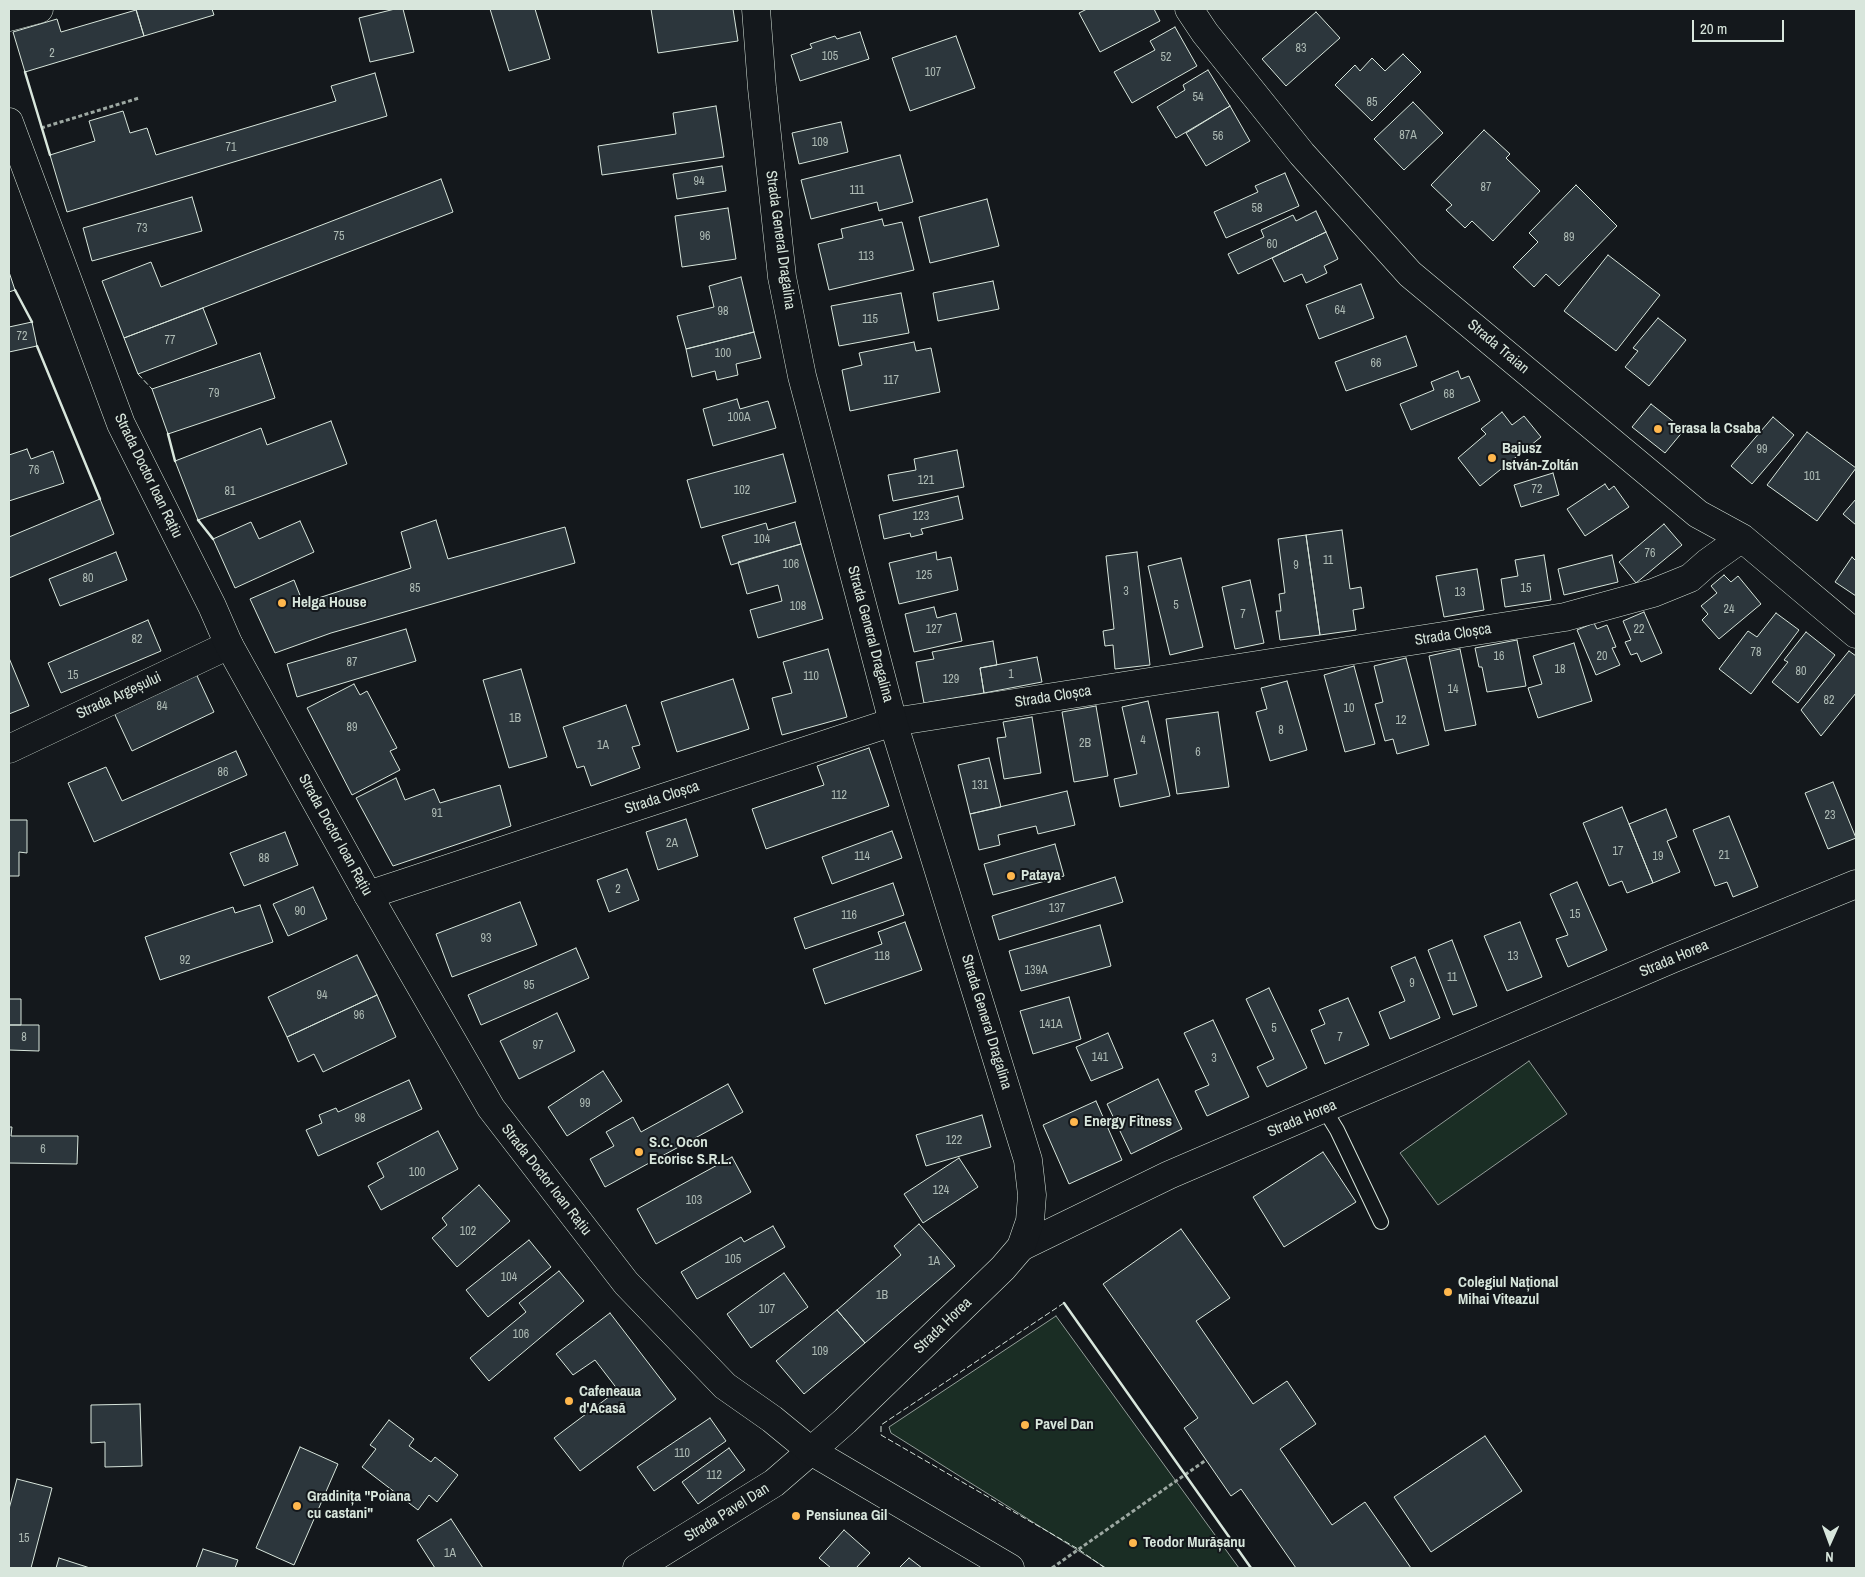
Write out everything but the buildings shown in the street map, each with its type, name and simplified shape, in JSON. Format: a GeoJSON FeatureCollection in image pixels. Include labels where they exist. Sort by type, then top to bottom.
{"type":"FeatureCollection","features":[{"type":"Feature","properties":{"kind":"street"},"geometry":{"type":"LineString","coordinates":[[9,18],[39,9]]}},
{"type":"Feature","properties":{"kind":"street","name":"Strada General Dragalina"},"geometry":{"type":"LineString","coordinates":[[756,9],[763,106],[782,277],[802,376],[893,722],[1028,1160],[1032,1195],[1030,1221],[1021,1247]]}},
{"type":"Feature","properties":{"kind":"street","name":"Strada Traian"},"geometry":{"type":"LineString","coordinates":[[1189,9],[1205,33],[1302,154],[1410,274],[1698,514],[1742,538],[1856,634]]}},
{"type":"Feature","properties":{"kind":"street","name":"Strada Doctor Ioan Rațiu"},"geometry":{"type":"LineString","coordinates":[[12,129],[121,424],[212,606],[229,645],[368,895],[491,1108],[626,1283],[725,1386],[772,1419],[811,1451],[1010,1568]]}},
{"type":"Feature","properties":{"kind":"street","name":"Strada Cloșca"},"geometry":{"type":"LineString","coordinates":[[368,895],[893,722],[1565,617],[1653,593],[1690,578],[1707,563],[1742,538]]}},
{"type":"Feature","properties":{"kind":"street","name":"Strada Argeșului"},"geometry":{"type":"LineString","coordinates":[[9,749],[229,645]]}},
{"type":"Feature","properties":{"kind":"street","name":"Strada Horea"},"geometry":{"type":"LineString","coordinates":[[811,1451],[860,1407],[1003,1268],[1021,1247],[1169,1176],[1672,959],[1856,884]]}},
{"type":"Feature","properties":{"kind":"street","name":"Strada Pavel Dan"},"geometry":{"type":"LineString","coordinates":[[637,1568],[774,1483],[811,1451]]}},
{"type":"Feature","properties":{"kind":"lane"},"geometry":{"type":"LineString","coordinates":[[1324,1109],[1337,1130],[1382,1222]]}},
{"type":"Feature","properties":{"kind":"path"},"geometry":{"type":"LineString","coordinates":[[12,129],[139,98]]}},
{"type":"Feature","properties":{"kind":"path"},"geometry":{"type":"LineString","coordinates":[[1052,1568],[1206,1460]]}},
{"type":"Feature","properties":{"kind":"green space"},"geometry":{"type":"Polygon","coordinates":[[[1529,1061],[1567,1114],[1438,1205],[1400,1153],[1529,1061]]]}},
{"type":"Feature","properties":{"kind":"green space"},"geometry":{"type":"Polygon","coordinates":[[[1056,1316],[1239,1568],[1106,1568],[891,1433],[889,1427],[1056,1316]]]}},
{"type":"Feature","properties":{"kind":"fence"},"geometry":{"type":"LineString","coordinates":[[138,374],[152,389]]}},
{"type":"Feature","properties":{"kind":"fence"},"geometry":{"type":"LineString","coordinates":[[1064,1303],[881,1425],[881,1435],[1078,1549],[1105,1568]]}},
{"type":"Feature","properties":{"kind":"wall"},"geometry":{"type":"LineString","coordinates":[[25,72],[50,155]]}},
{"type":"Feature","properties":{"kind":"wall"},"geometry":{"type":"LineString","coordinates":[[15,290],[32,322]]}},
{"type":"Feature","properties":{"kind":"wall"},"geometry":{"type":"LineString","coordinates":[[37,346],[100,499]]}},
{"type":"Feature","properties":{"kind":"wall"},"geometry":{"type":"LineString","coordinates":[[168,434],[175,461]]}},
{"type":"Feature","properties":{"kind":"wall"},"geometry":{"type":"LineString","coordinates":[[198,520],[213,539]]}},
{"type":"Feature","properties":{"kind":"wall"},"geometry":{"type":"LineString","coordinates":[[1064,1303],[1251,1568]]}},
{"type":"Feature","properties":{"kind":"place","name":"Terasa la Csaba"},"geometry":{"type":"Point","coordinates":[1658,429]}},
{"type":"Feature","properties":{"kind":"place","name":"Bajusz István-Zoltán"},"geometry":{"type":"Point","coordinates":[1492,458]}},
{"type":"Feature","properties":{"kind":"place","name":"Helga House"},"geometry":{"type":"Point","coordinates":[282,603]}},
{"type":"Feature","properties":{"kind":"place","name":"Pataya"},"geometry":{"type":"Point","coordinates":[1011,876]}},
{"type":"Feature","properties":{"kind":"place","name":"Energy Fitness"},"geometry":{"type":"Point","coordinates":[1074,1122]}},
{"type":"Feature","properties":{"kind":"place","name":"S.C. Ocon Ecorisc S.R.L."},"geometry":{"type":"Point","coordinates":[639,1152]}},
{"type":"Feature","properties":{"kind":"place","name":"Colegiul Național Mihai Viteazul"},"geometry":{"type":"Point","coordinates":[1448,1292]}},
{"type":"Feature","properties":{"kind":"place","name":"Cafeneaua d'Acasă"},"geometry":{"type":"Point","coordinates":[569,1401]}},
{"type":"Feature","properties":{"kind":"place","name":"Pavel Dan"},"geometry":{"type":"Point","coordinates":[1025,1425]}},
{"type":"Feature","properties":{"kind":"place","name":"Gradinița \"Poiana cu castani\""},"geometry":{"type":"Point","coordinates":[297,1506]}},
{"type":"Feature","properties":{"kind":"place","name":"Pensiunea Gil"},"geometry":{"type":"Point","coordinates":[796,1516]}},
{"type":"Feature","properties":{"kind":"place","name":"Teodor Murășanu"},"geometry":{"type":"Point","coordinates":[1133,1543]}}]}
